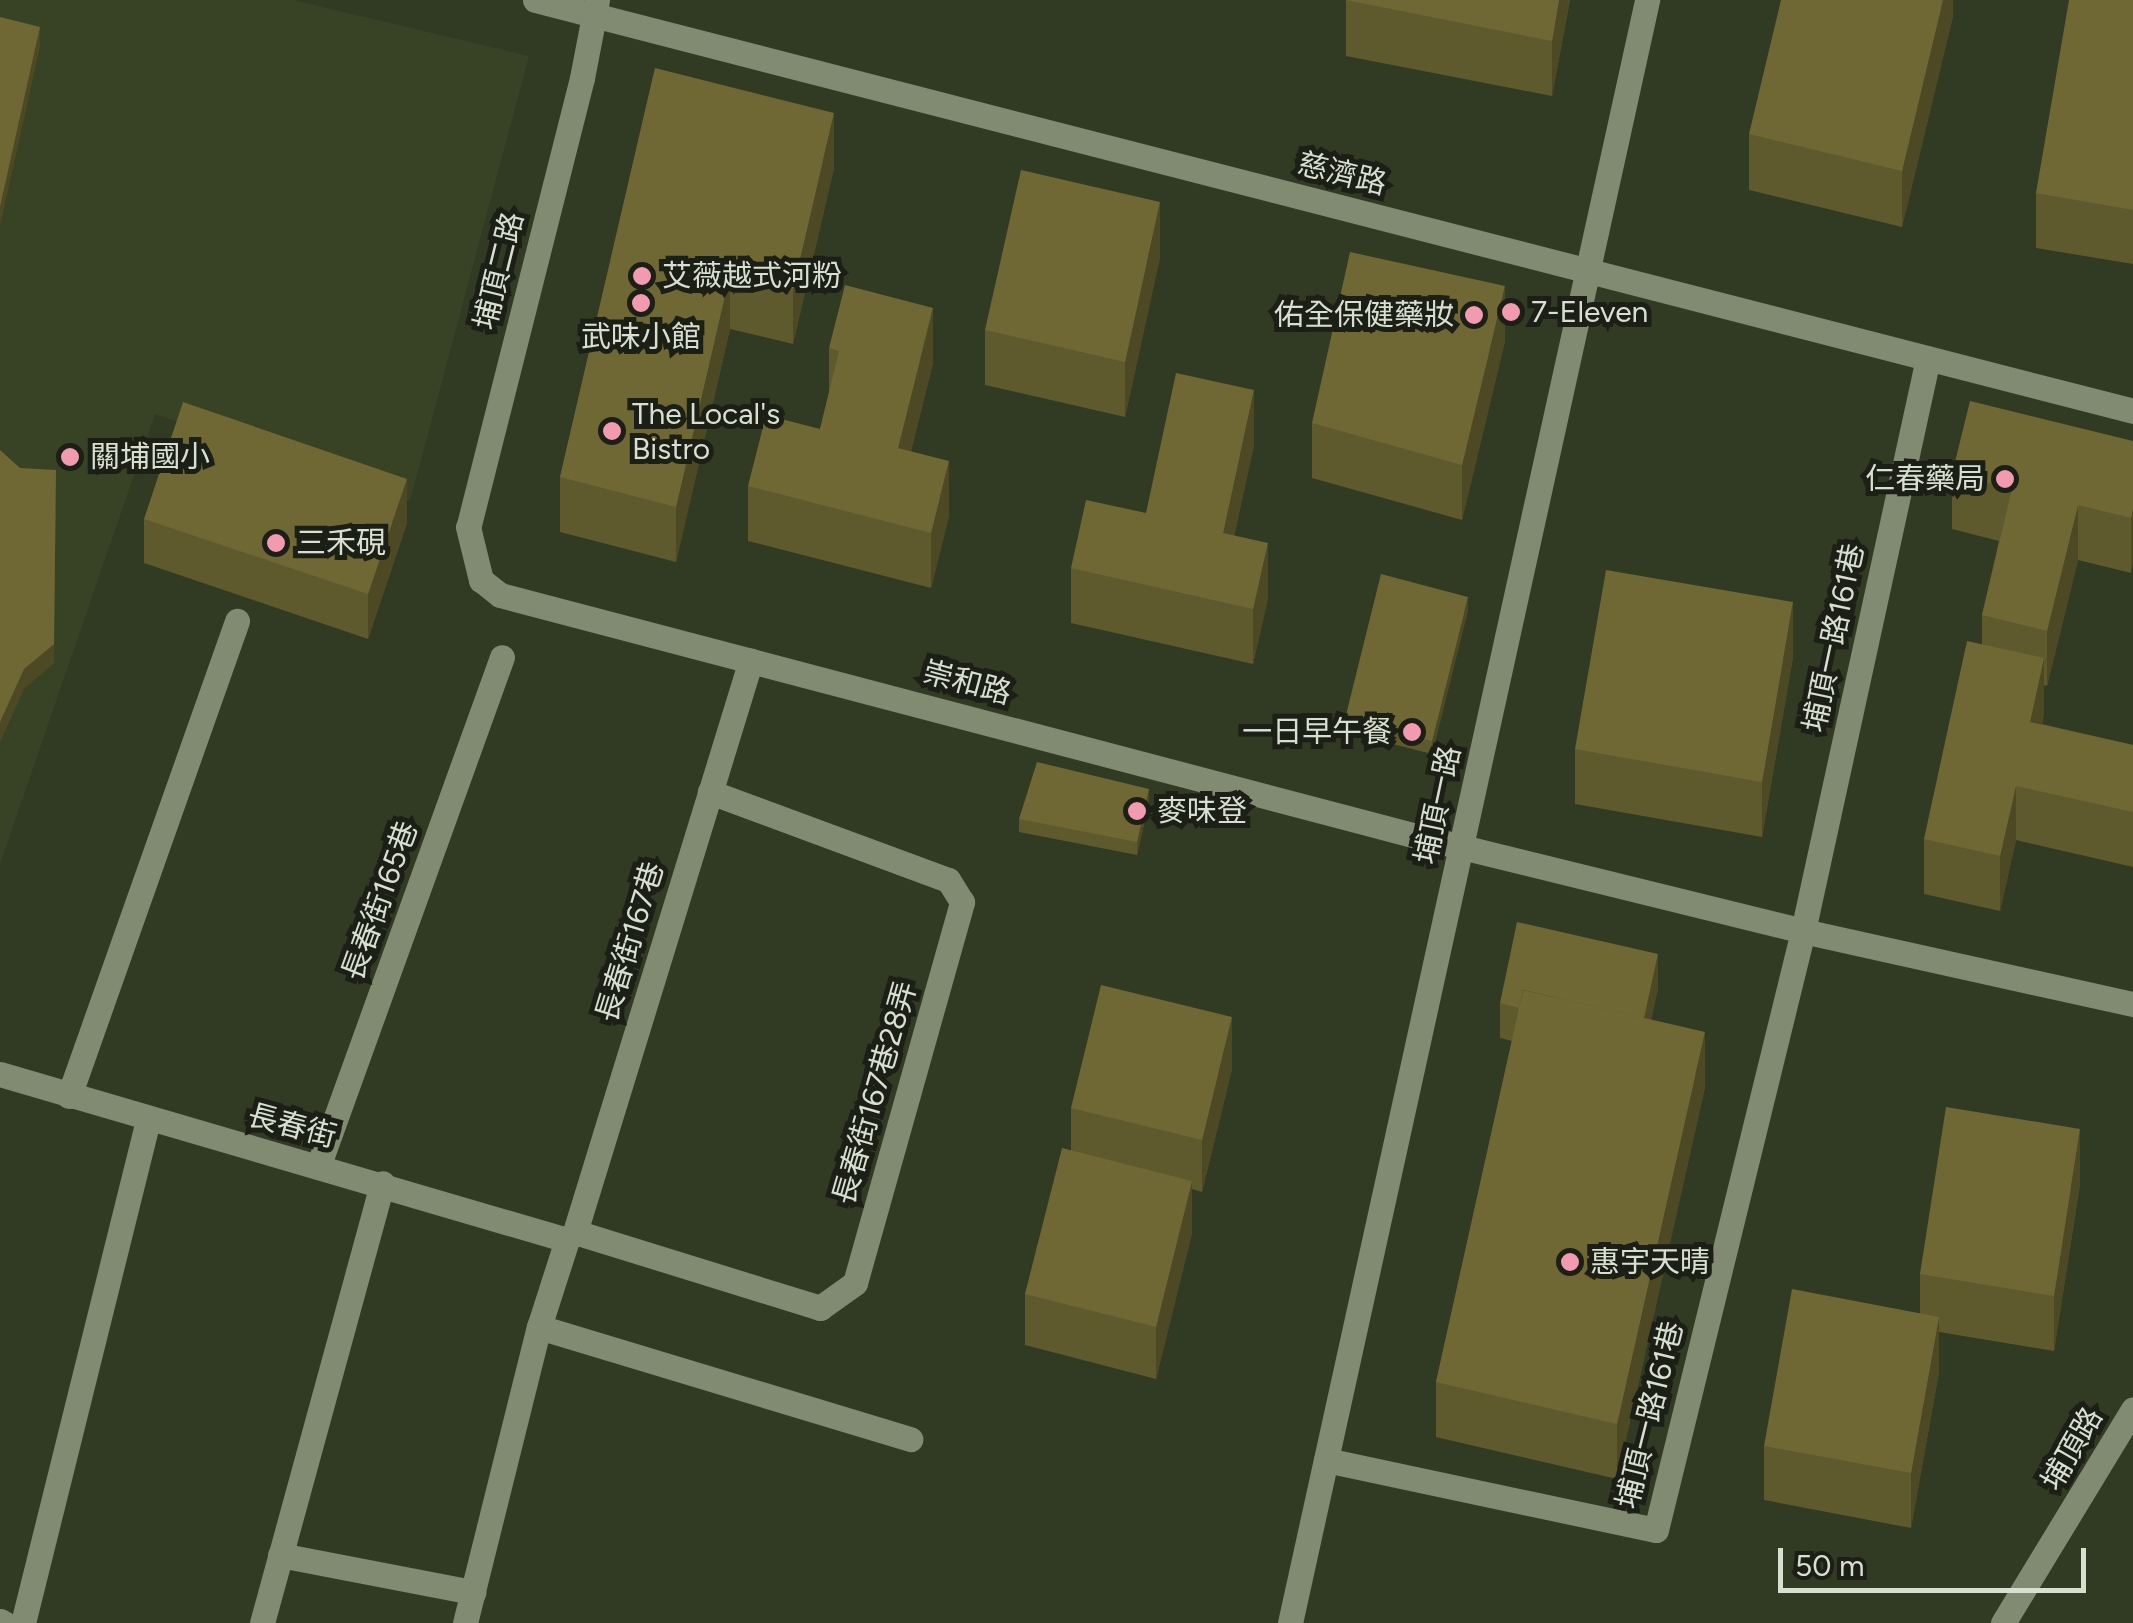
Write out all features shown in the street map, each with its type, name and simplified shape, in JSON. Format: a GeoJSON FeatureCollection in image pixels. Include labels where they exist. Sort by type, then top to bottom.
{"type":"FeatureCollection","features":[{"type":"Feature","properties":{"kind":"street","name":"慈濟路"},"geometry":{"type":"LineString","coordinates":[[535,0],[595,6],[658,35],[2133,411]]}},
{"type":"Feature","properties":{"kind":"street","name":"埔頂一路"},"geometry":{"type":"LineString","coordinates":[[1290,1623],[1647,0]]}},
{"type":"Feature","properties":{"kind":"street","name":"埔頂二路"},"geometry":{"type":"LineString","coordinates":[[472,558],[468,527],[582,78],[595,6]]}},
{"type":"Feature","properties":{"kind":"street","name":"埔頂一路161巷"},"geometry":{"type":"LineString","coordinates":[[1326,1460],[1656,1530],[1804,931],[1928,358]]}},
{"type":"Feature","properties":{"kind":"street","name":"崇和路"},"geometry":{"type":"LineString","coordinates":[[472,558],[481,580],[500,595],[1463,844]]}},
{"type":"Feature","properties":{"kind":"street"},"geometry":{"type":"LineString","coordinates":[[69,1096],[237,621]]}},
{"type":"Feature","properties":{"kind":"street","name":"長春街165巷"},"geometry":{"type":"LineString","coordinates":[[318,1167],[502,657]]}},
{"type":"Feature","properties":{"kind":"street","name":"長春街167巷"},"geometry":{"type":"LineString","coordinates":[[465,1623],[539,1327],[751,660]]}},
{"type":"Feature","properties":{"kind":"street","name":"長春街167巷28弄"},"geometry":{"type":"LineString","coordinates":[[571,1236],[820,1308],[855,1283],[962,902],[948,880],[710,792]]}},
{"type":"Feature","properties":{"kind":"street"},"geometry":{"type":"LineString","coordinates":[[1463,844],[1804,931],[2133,1004]]}},
{"type":"Feature","properties":{"kind":"street","name":"長春街"},"geometry":{"type":"LineString","coordinates":[[0,1074],[148,1120],[571,1236]]}},
{"type":"Feature","properties":{"kind":"street"},"geometry":{"type":"LineString","coordinates":[[23,1623],[148,1120]]}},
{"type":"Feature","properties":{"kind":"street"},"geometry":{"type":"LineString","coordinates":[[262,1623],[382,1183]]}},
{"type":"Feature","properties":{"kind":"street"},"geometry":{"type":"LineString","coordinates":[[539,1327],[910,1439]]}},
{"type":"Feature","properties":{"kind":"street","name":"埔頂路"},"geometry":{"type":"LineString","coordinates":[[2002,1623],[2133,1409]]}},
{"type":"Feature","properties":{"kind":"street"},"geometry":{"type":"LineString","coordinates":[[280,1555],[473,1592]]}},
{"type":"Feature","properties":{"kind":"shaded area","name":"關埔國小"},"geometry":{"type":"Polygon","coordinates":[[[0,0],[293,0],[529,56],[410,501],[155,414],[0,864],[0,0]]]}},
{"type":"Feature","properties":{"kind":"building"},"geometry":{"type":"Polygon","coordinates":[[[1346,0],[1559,0],[1552,41],[1346,0]]]}},
{"type":"Feature","properties":{"kind":"building"},"geometry":{"type":"Polygon","coordinates":[[[1781,0],[1943,0],[1902,171],[1749,134],[1781,0]]]}},
{"type":"Feature","properties":{"kind":"building"},"geometry":{"type":"Polygon","coordinates":[[[2069,0],[2133,0],[2133,210],[2036,193],[2069,0]]]}},
{"type":"Feature","properties":{"kind":"building"},"geometry":{"type":"Polygon","coordinates":[[[0,17],[40,27],[0,207],[0,17]]]}},
{"type":"Feature","properties":{"kind":"building"},"geometry":{"type":"Polygon","coordinates":[[[655,68],[834,113],[793,289],[730,274],[676,507],[560,477],[655,68]]]}},
{"type":"Feature","properties":{"kind":"building"},"geometry":{"type":"Polygon","coordinates":[[[1021,170],[1160,202],[1125,362],[985,330],[1021,170]]]}},
{"type":"Feature","properties":{"kind":"building"},"geometry":{"type":"Polygon","coordinates":[[[1350,252],[1505,286],[1462,465],[1312,423],[1350,252]]]}},
{"type":"Feature","properties":{"kind":"building"},"geometry":{"type":"Polygon","coordinates":[[[845,285],[933,308],[898,448],[949,461],[931,533],[748,486],[766,415],[820,429],[839,351],[829,348],[845,285]]]}},
{"type":"Feature","properties":{"kind":"building"},"geometry":{"type":"Polygon","coordinates":[[[1176,373],[1254,390],[1223,533],[1268,543],[1253,609],[1071,568],[1086,500],[1146,513],[1176,373]]]}},
{"type":"Feature","properties":{"kind":"building"},"geometry":{"type":"Polygon","coordinates":[[[1970,401],[2133,441],[2131,518],[2078,505],[2047,631],[1982,615],[2012,489],[1952,474],[1970,401]]]}},
{"type":"Feature","properties":{"kind":"building","name":"三禾硯"},"geometry":{"type":"Polygon","coordinates":[[[183,402],[407,479],[368,594],[144,519],[183,402]]]}},
{"type":"Feature","properties":{"kind":"building"},"geometry":{"type":"Polygon","coordinates":[[[0,450],[20,468],[56,470],[54,644],[24,669],[0,722],[0,450]]]}},
{"type":"Feature","properties":{"kind":"building"},"geometry":{"type":"Polygon","coordinates":[[[1606,570],[1793,602],[1762,782],[1575,749],[1606,570]]]}},
{"type":"Feature","properties":{"kind":"building"},"geometry":{"type":"Polygon","coordinates":[[[1381,574],[1468,597],[1432,741],[1345,719],[1381,574]]]}},
{"type":"Feature","properties":{"kind":"building"},"geometry":{"type":"Polygon","coordinates":[[[1967,641],[2044,658],[2030,722],[2133,745],[2133,812],[2016,786],[2000,856],[1924,839],[1967,641]]]}},
{"type":"Feature","properties":{"kind":"building"},"geometry":{"type":"Polygon","coordinates":[[[1037,762],[1149,789],[1137,842],[1019,819],[1037,762]]]}},
{"type":"Feature","properties":{"kind":"building"},"geometry":{"type":"Polygon","coordinates":[[[1517,922],[1658,954],[1644,1018],[1523,990],[1519,1008],[1500,1003],[1517,922]]]}},
{"type":"Feature","properties":{"kind":"building"},"geometry":{"type":"Polygon","coordinates":[[[1101,985],[1232,1017],[1202,1140],[1071,1108],[1101,985]]]}},
{"type":"Feature","properties":{"kind":"building","name":"惠宇天晴"},"geometry":{"type":"Polygon","coordinates":[[[1523,990],[1705,1032],[1617,1424],[1436,1382],[1523,990]]]}},
{"type":"Feature","properties":{"kind":"building"},"geometry":{"type":"Polygon","coordinates":[[[1946,1107],[2080,1129],[2054,1296],[1920,1274],[1946,1107]]]}},
{"type":"Feature","properties":{"kind":"building"},"geometry":{"type":"Polygon","coordinates":[[[1062,1148],[1192,1181],[1156,1327],[1025,1294],[1062,1148]]]}},
{"type":"Feature","properties":{"kind":"building"},"geometry":{"type":"Polygon","coordinates":[[[1792,1289],[1939,1317],[1911,1473],[1764,1446],[1792,1289]]]}},
{"type":"Feature","properties":{"kind":"place","name":"艾薇越式河粉"},"geometry":{"type":"Point","coordinates":[642,276]}},
{"type":"Feature","properties":{"kind":"place","name":"武味小館"},"geometry":{"type":"Point","coordinates":[641,303]}},
{"type":"Feature","properties":{"kind":"place","name":"7-Eleven"},"geometry":{"type":"Point","coordinates":[1511,312]}},
{"type":"Feature","properties":{"kind":"place","name":"佑全保健藥妝"},"geometry":{"type":"Point","coordinates":[1474,315]}},
{"type":"Feature","properties":{"kind":"place","name":"The Local's Bistro"},"geometry":{"type":"Point","coordinates":[612,431]}},
{"type":"Feature","properties":{"kind":"place","name":"關埔國小"},"geometry":{"type":"Point","coordinates":[70,457]}},
{"type":"Feature","properties":{"kind":"place","name":"仁春藥局"},"geometry":{"type":"Point","coordinates":[2005,479]}},
{"type":"Feature","properties":{"kind":"place","name":"三禾硯"},"geometry":{"type":"Point","coordinates":[276,543]}},
{"type":"Feature","properties":{"kind":"place","name":"一日早午餐"},"geometry":{"type":"Point","coordinates":[1412,732]}},
{"type":"Feature","properties":{"kind":"place","name":"麥味登"},"geometry":{"type":"Point","coordinates":[1137,811]}},
{"type":"Feature","properties":{"kind":"place","name":"惠宇天晴"},"geometry":{"type":"Point","coordinates":[1570,1262]}}]}
